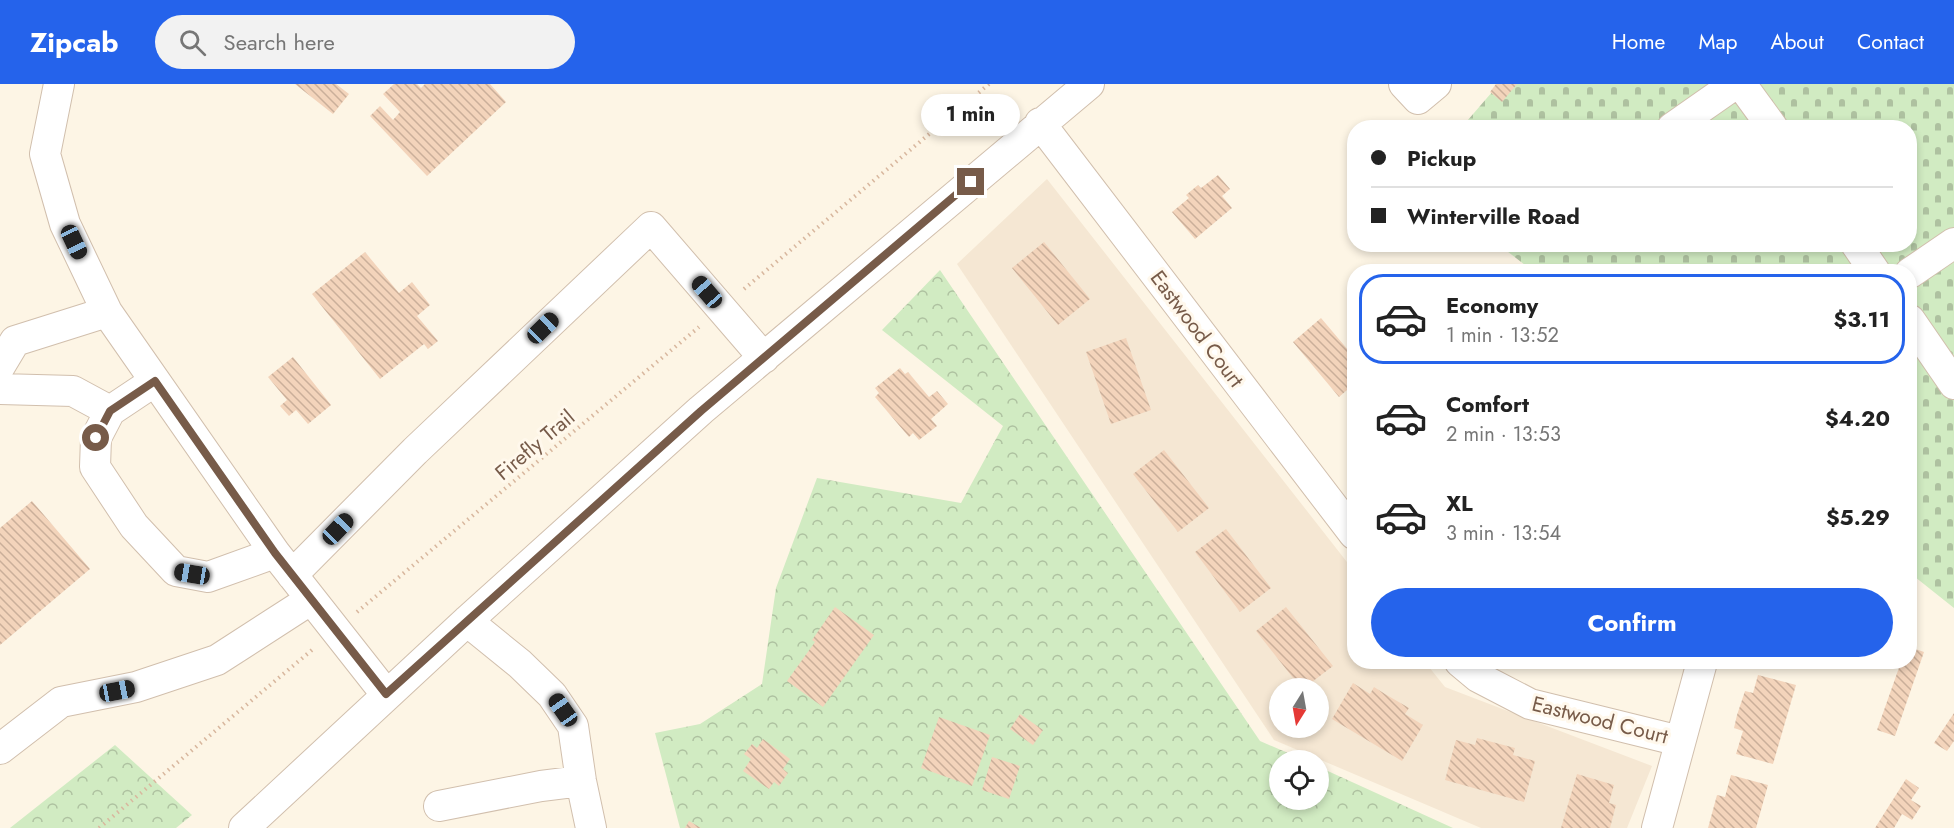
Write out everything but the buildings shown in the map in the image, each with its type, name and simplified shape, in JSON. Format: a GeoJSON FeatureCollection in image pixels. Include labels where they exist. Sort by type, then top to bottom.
{"type":"FeatureCollection","features":[{"type":"Feature","properties":{"kind":"street"},"geometry":{"type":"LineString","coordinates":[[59,84],[45,154],[65,224],[107,312],[283,564],[386,694]]}},
{"type":"Feature","properties":{"kind":"street"},"geometry":{"type":"LineString","coordinates":[[244,828],[386,694],[701,411],[1089,84]]}},
{"type":"Feature","properties":{"kind":"street"},"geometry":{"type":"LineString","coordinates":[[1404,84],[1418,99],[1436,84]]}},
{"type":"Feature","properties":{"kind":"street"},"geometry":{"type":"LineString","coordinates":[[1683,120],[1735,84]]}},
{"type":"Feature","properties":{"kind":"street"},"geometry":{"type":"LineString","coordinates":[[1742,84],[1767,120]]}},
{"type":"Feature","properties":{"kind":"street","name":"Eastwood Court"},"geometry":{"type":"LineString","coordinates":[[1040,123],[1347,525]]}},
{"type":"Feature","properties":{"kind":"street"},"geometry":{"type":"LineString","coordinates":[[155,381],[110,411],[96,438],[95,467],[134,526],[176,571],[208,577],[283,564],[415,451],[651,226],[764,358]]}},
{"type":"Feature","properties":{"kind":"street"},"geometry":{"type":"LineString","coordinates":[[1917,268],[1954,243]]}},
{"type":"Feature","properties":{"kind":"street"},"geometry":{"type":"LineString","coordinates":[[0,366],[15,341],[107,312]]}},
{"type":"Feature","properties":{"kind":"street"},"geometry":{"type":"LineString","coordinates":[[1917,330],[1954,384]]}},
{"type":"Feature","properties":{"kind":"street"},"geometry":{"type":"LineString","coordinates":[[0,389],[73,391],[110,411]]}},
{"type":"Feature","properties":{"kind":"street"},"geometry":{"type":"LineString","coordinates":[[0,749],[61,702],[136,687],[217,660],[310,600]]}},
{"type":"Feature","properties":{"kind":"street"},"geometry":{"type":"LineString","coordinates":[[467,621],[520,664],[552,695],[573,726],[591,828]]}},
{"type":"Feature","properties":{"kind":"street","name":"Eastwood Court"},"geometry":{"type":"LineString","coordinates":[[1468,669],[1478,677],[1530,704],[1680,741]]}},
{"type":"Feature","properties":{"kind":"street","name":"Eastwood Court"},"geometry":{"type":"LineString","coordinates":[[1657,828],[1700,669]]}},
{"type":"Feature","properties":{"kind":"street"},"geometry":{"type":"LineString","coordinates":[[438,806],[541,786],[581,781]]}},
{"type":"Feature","properties":{"kind":"path"},"geometry":{"type":"LineString","coordinates":[[741,292],[989,84]]}},
{"type":"Feature","properties":{"kind":"path","name":"Firefly Trail"},"geometry":{"type":"LineString","coordinates":[[385,590],[704,322]]}},
{"type":"Feature","properties":{"kind":"path"},"geometry":{"type":"LineString","coordinates":[[99,828],[308,654]]}},
{"type":"Feature","properties":{"kind":"shaded area"},"geometry":{"type":"Polygon","coordinates":[[[1047,179],[1347,562],[1347,669],[1431,669],[1445,687],[1652,766],[1627,828],[1481,828],[1329,763],[1329,750],[1298,750],[1273,738],[1329,738],[1329,678],[1269,678],[1269,732],[957,264],[1047,179]]]}},
{"type":"Feature","properties":{"kind":"green space"},"geometry":{"type":"Polygon","coordinates":[[[1499,84],[1954,84],[1954,608],[1917,579],[1917,264],[1524,264],[1508,252],[1917,252],[1917,120],[1468,120],[1499,84]]]}},
{"type":"Feature","properties":{"kind":"green space"},"geometry":{"type":"Polygon","coordinates":[[[940,270],[1260,741],[1281,750],[1269,750],[1269,810],[1329,810],[1329,772],[1453,828],[680,828],[655,733],[700,724],[762,684],[776,588],[817,478],[961,503],[1003,426],[882,330],[940,270]]]}},
{"type":"Feature","properties":{"kind":"green space"},"geometry":{"type":"Polygon","coordinates":[[[115,745],[192,815],[176,828],[10,828],[115,745]]]}},
{"type":"Feature","properties":{"kind":"route"},"geometry":{"type":"LineString","coordinates":[[96,438],[110,411],[155,381],[275,553],[386,694],[701,411],[971,182]]}}]}
